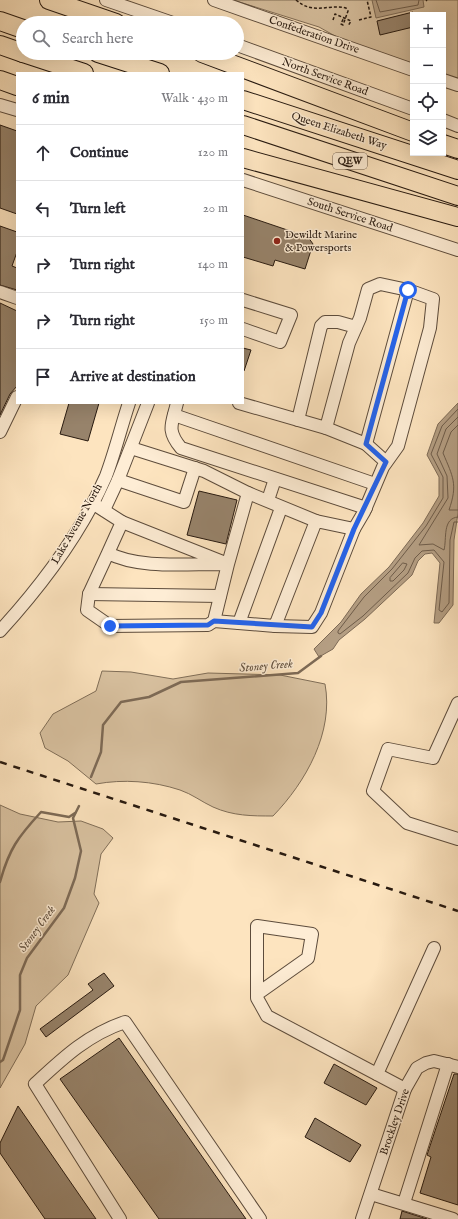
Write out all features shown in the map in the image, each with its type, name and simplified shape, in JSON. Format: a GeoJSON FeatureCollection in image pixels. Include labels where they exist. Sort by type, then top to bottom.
{"type":"FeatureCollection","features":[{"type":"Feature","properties":{"kind":"highway"},"geometry":{"type":"LineString","coordinates":[[49,0],[96,16]]}},
{"type":"Feature","properties":{"kind":"highway"},"geometry":{"type":"LineString","coordinates":[[0,21],[16,27]]}},
{"type":"Feature","properties":{"kind":"highway"},"geometry":{"type":"LineString","coordinates":[[0,45],[16,51]]}},
{"type":"Feature","properties":{"kind":"highway"},"geometry":{"type":"LineString","coordinates":[[44,60],[81,72]]}},
{"type":"Feature","properties":{"kind":"highway"},"geometry":{"type":"LineString","coordinates":[[120,60],[157,72]]}},
{"type":"Feature","properties":{"kind":"highway"},"geometry":{"type":"LineString","coordinates":[[221,60],[410,131]]}},
{"type":"Feature","properties":{"kind":"highway"},"geometry":{"type":"LineString","coordinates":[[0,80],[16,86]]}},
{"type":"Feature","properties":{"kind":"highway","name":"Queen Elizabeth Way"},"geometry":{"type":"LineString","coordinates":[[244,100],[458,170]]}},
{"type":"Feature","properties":{"kind":"highway","name":"QEW"},"geometry":{"type":"LineString","coordinates":[[244,125],[458,196]]}},
{"type":"Feature","properties":{"kind":"highway"},"geometry":{"type":"LineString","coordinates":[[446,145],[458,149]]}},
{"type":"Feature","properties":{"kind":"highway"},"geometry":{"type":"LineString","coordinates":[[244,158],[458,217]]}},
{"type":"Feature","properties":{"kind":"street"},"geometry":{"type":"LineString","coordinates":[[106,0],[153,16]]}},
{"type":"Feature","properties":{"kind":"street","name":"Confederation Drive"},"geometry":{"type":"LineString","coordinates":[[214,0],[410,69]]}},
{"type":"Feature","properties":{"kind":"street","name":"North Service Road"},"geometry":{"type":"LineString","coordinates":[[244,48],[410,108]]}},
{"type":"Feature","properties":{"kind":"street"},"geometry":{"type":"LineString","coordinates":[[446,81],[458,85]]}},
{"type":"Feature","properties":{"kind":"street"},"geometry":{"type":"LineString","coordinates":[[0,105],[16,110]]}},
{"type":"Feature","properties":{"kind":"street"},"geometry":{"type":"LineString","coordinates":[[446,121],[458,126]]}},
{"type":"Feature","properties":{"kind":"street","name":"South Service Road"},"geometry":{"type":"LineString","coordinates":[[244,180],[458,250]]}},
{"type":"Feature","properties":{"kind":"street"},"geometry":{"type":"LineString","coordinates":[[122,522],[89,594],[87,610],[110,626],[208,625],[214,621],[275,626],[312,627],[321,613],[354,529],[366,508],[386,462],[398,446],[430,328],[433,299],[408,290],[380,284],[368,289],[350,342],[326,428]]}},
{"type":"Feature","properties":{"kind":"street"},"geometry":{"type":"LineString","coordinates":[[366,444],[408,290]]}},
{"type":"Feature","properties":{"kind":"street"},"geometry":{"type":"LineString","coordinates":[[0,292],[16,298]]}},
{"type":"Feature","properties":{"kind":"street"},"geometry":{"type":"LineString","coordinates":[[244,300],[290,315],[280,342],[244,329]]}},
{"type":"Feature","properties":{"kind":"street"},"geometry":{"type":"LineString","coordinates":[[298,420],[321,326],[326,322],[338,322],[356,328]]}},
{"type":"Feature","properties":{"kind":"street"},"geometry":{"type":"LineString","coordinates":[[0,432],[16,399]]}},
{"type":"Feature","properties":{"kind":"street"},"geometry":{"type":"LineString","coordinates":[[104,510],[118,480],[148,404]]}},
{"type":"Feature","properties":{"kind":"street"},"geometry":{"type":"LineString","coordinates":[[177,404],[171,427],[173,438],[181,448],[366,508]]}},
{"type":"Feature","properties":{"kind":"street"},"geometry":{"type":"LineString","coordinates":[[242,404],[326,428],[366,444],[386,462]]}},
{"type":"Feature","properties":{"kind":"street"},"geometry":{"type":"LineString","coordinates":[[128,407],[143,416]]}},
{"type":"Feature","properties":{"kind":"street","name":"Lake Avenue North"},"geometry":{"type":"LineString","coordinates":[[0,631],[38,588],[66,548],[92,503],[106,475],[128,407]]}},
{"type":"Feature","properties":{"kind":"street"},"geometry":{"type":"LineString","coordinates":[[174,415],[376,484]]}},
{"type":"Feature","properties":{"kind":"street"},"geometry":{"type":"LineString","coordinates":[[121,428],[136,434]]}},
{"type":"Feature","properties":{"kind":"street"},"geometry":{"type":"LineString","coordinates":[[131,448],[195,468],[248,493],[268,500],[281,508],[316,521],[354,529]]}},
{"type":"Feature","properties":{"kind":"street"},"geometry":{"type":"LineString","coordinates":[[118,480],[184,502],[195,468]]}},
{"type":"Feature","properties":{"kind":"street"},"geometry":{"type":"LineString","coordinates":[[268,500],[275,479]]}},
{"type":"Feature","properties":{"kind":"street"},"geometry":{"type":"LineString","coordinates":[[214,621],[248,493]]}},
{"type":"Feature","properties":{"kind":"street"},"geometry":{"type":"LineString","coordinates":[[92,503],[122,522],[228,564]]}},
{"type":"Feature","properties":{"kind":"street"},"geometry":{"type":"LineString","coordinates":[[239,623],[281,508]]}},
{"type":"Feature","properties":{"kind":"street"},"geometry":{"type":"LineString","coordinates":[[275,626],[316,521]]}},
{"type":"Feature","properties":{"kind":"street"},"geometry":{"type":"LineString","coordinates":[[108,553],[117,558],[144,563],[228,564]]}},
{"type":"Feature","properties":{"kind":"street"},"geometry":{"type":"LineString","coordinates":[[89,594],[220,596]]}},
{"type":"Feature","properties":{"kind":"street"},"geometry":{"type":"LineString","coordinates":[[458,703],[433,758],[388,749],[372,791],[407,823],[458,838]]}},
{"type":"Feature","properties":{"kind":"street"},"geometry":{"type":"LineString","coordinates":[[256,994],[308,958],[312,934],[257,926],[256,994],[256,998],[267,1016],[405,1089]]}},
{"type":"Feature","properties":{"kind":"street"},"geometry":{"type":"LineString","coordinates":[[377,1074],[434,948]]}},
{"type":"Feature","properties":{"kind":"street"},"geometry":{"type":"LineString","coordinates":[[120,1219],[35,1084],[72,1050],[109,1028],[124,1022],[260,1219]]}},
{"type":"Feature","properties":{"kind":"street","name":"Brockley Drive"},"geometry":{"type":"LineString","coordinates":[[362,1219],[405,1089],[417,1068],[434,1061],[453,1066]]}},
{"type":"Feature","properties":{"kind":"street"},"geometry":{"type":"LineString","coordinates":[[404,1203],[453,1066]]}},
{"type":"Feature","properties":{"kind":"street"},"geometry":{"type":"LineString","coordinates":[[371,1194],[453,1219]]}},
{"type":"Feature","properties":{"kind":"path"},"geometry":{"type":"LineString","coordinates":[[296,0],[304,7],[310,8],[346,8],[348,11],[342,25],[341,24],[344,17]]}},
{"type":"Feature","properties":{"kind":"path"},"geometry":{"type":"LineString","coordinates":[[358,20],[371,17],[367,0]]}},
{"type":"Feature","properties":{"kind":"path"},"geometry":{"type":"LineString","coordinates":[[333,20],[335,14],[344,17],[351,20],[348,26]]}},
{"type":"Feature","properties":{"kind":"shaded area"},"geometry":{"type":"Polygon","coordinates":[[[233,0],[458,0],[458,85],[446,81],[446,12],[410,12],[410,69],[369,55],[319,27],[233,0]]]}},
{"type":"Feature","properties":{"kind":"shaded area"},"geometry":{"type":"Polygon","coordinates":[[[102,671],[131,672],[173,679],[208,673],[280,675],[325,684],[327,702],[321,738],[315,755],[306,772],[285,803],[273,816],[250,816],[235,814],[213,807],[184,792],[170,787],[149,783],[127,781],[96,784],[68,761],[45,748],[40,733],[53,714],[96,691],[102,671]]]}},
{"type":"Feature","properties":{"kind":"shaded area"},"geometry":{"type":"Polygon","coordinates":[[[0,805],[20,814],[58,822],[81,821],[103,829],[113,838],[101,854],[94,894],[99,903],[68,975],[36,1006],[25,1044],[0,1088],[0,805]]]}},
{"type":"Feature","properties":{"kind":"water"},"geometry":{"type":"Polygon","coordinates":[[[372,0],[423,0],[424,7],[376,18],[372,0]]]}},
{"type":"Feature","properties":{"kind":"water"},"geometry":{"type":"Polygon","coordinates":[[[458,403],[458,513],[454,540],[453,605],[439,623],[434,623],[440,563],[432,553],[425,554],[418,561],[412,575],[365,619],[339,640],[333,649],[319,657],[314,649],[341,622],[361,594],[389,567],[423,523],[439,496],[439,477],[427,455],[438,424],[458,403]]]}},
{"type":"Feature","properties":{"kind":"building"},"geometry":{"type":"Polygon","coordinates":[[[410,13],[410,28],[380,35],[377,21],[410,13]]]}},
{"type":"Feature","properties":{"kind":"building"},"geometry":{"type":"Polygon","coordinates":[[[0,125],[16,131],[16,214],[0,208],[0,125]]]}},
{"type":"Feature","properties":{"kind":"building","name":"Dewildt Marine & Powersports"},"geometry":{"type":"Polygon","coordinates":[[[244,215],[308,237],[313,244],[305,269],[275,260],[273,266],[244,257],[244,215]]]}},
{"type":"Feature","properties":{"kind":"building"},"geometry":{"type":"Polygon","coordinates":[[[0,226],[16,232],[16,255],[12,266],[16,268],[16,290],[0,285],[0,226]]]}},
{"type":"Feature","properties":{"kind":"building"},"geometry":{"type":"Polygon","coordinates":[[[0,303],[16,311],[16,387],[10,394],[0,415],[0,303]]]}},
{"type":"Feature","properties":{"kind":"building"},"geometry":{"type":"Polygon","coordinates":[[[244,348],[251,350],[244,371],[244,348]]]}},
{"type":"Feature","properties":{"kind":"building"},"geometry":{"type":"Polygon","coordinates":[[[69,404],[99,404],[88,441],[60,434],[69,404]]]}},
{"type":"Feature","properties":{"kind":"building"},"geometry":{"type":"Polygon","coordinates":[[[199,491],[237,500],[226,544],[187,535],[199,491]]]}},
{"type":"Feature","properties":{"kind":"building"},"geometry":{"type":"Polygon","coordinates":[[[104,973],[114,986],[46,1037],[40,1029],[93,990],[88,984],[104,973]]]}},
{"type":"Feature","properties":{"kind":"building"},"geometry":{"type":"Polygon","coordinates":[[[119,1038],[246,1219],[159,1219],[60,1079],[119,1038]]]}},
{"type":"Feature","properties":{"kind":"building"},"geometry":{"type":"Polygon","coordinates":[[[334,1064],[377,1088],[366,1105],[324,1083],[334,1064]]]}},
{"type":"Feature","properties":{"kind":"building"},"geometry":{"type":"Polygon","coordinates":[[[454,1074],[458,1074],[458,1205],[420,1193],[431,1157],[427,1155],[454,1074]]]}},
{"type":"Feature","properties":{"kind":"building"},"geometry":{"type":"Polygon","coordinates":[[[18,1106],[96,1219],[45,1219],[0,1153],[0,1143],[18,1106]]]}},
{"type":"Feature","properties":{"kind":"building"},"geometry":{"type":"Polygon","coordinates":[[[315,1118],[361,1145],[350,1162],[305,1137],[315,1118]]]}},
{"type":"Feature","properties":{"kind":"building"},"geometry":{"type":"Polygon","coordinates":[[[402,1211],[427,1219],[400,1219],[402,1211]]]}},
{"type":"Feature","properties":{"kind":"waterway","name":"Stoney Creek"},"geometry":{"type":"LineString","coordinates":[[91,777],[101,752],[103,725],[121,702],[149,697],[181,682],[298,673],[321,656]]}},
{"type":"Feature","properties":{"kind":"waterway","name":"Stoney Creek"},"geometry":{"type":"LineString","coordinates":[[0,1062],[3,1060],[20,1010],[20,975],[27,958],[64,908],[75,878],[81,851],[73,818],[79,806]]}},
{"type":"Feature","properties":{"kind":"waterway"},"geometry":{"type":"LineString","coordinates":[[0,882],[3,871],[15,844],[41,812],[69,817],[75,813]]}},
{"type":"Feature","properties":{"kind":"railway"},"geometry":{"type":"LineString","coordinates":[[0,762],[458,911]]}},
{"type":"Feature","properties":{"kind":"place","name":"Dewildt Marine & Powersports"},"geometry":{"type":"Point","coordinates":[277,241]}},
{"type":"Feature","properties":{"kind":"route"},"geometry":{"type":"LineString","coordinates":[[110,626],[208,625],[214,621],[275,626],[312,627],[321,613],[354,529],[364,512],[386,462],[366,444],[408,290]]}}]}
